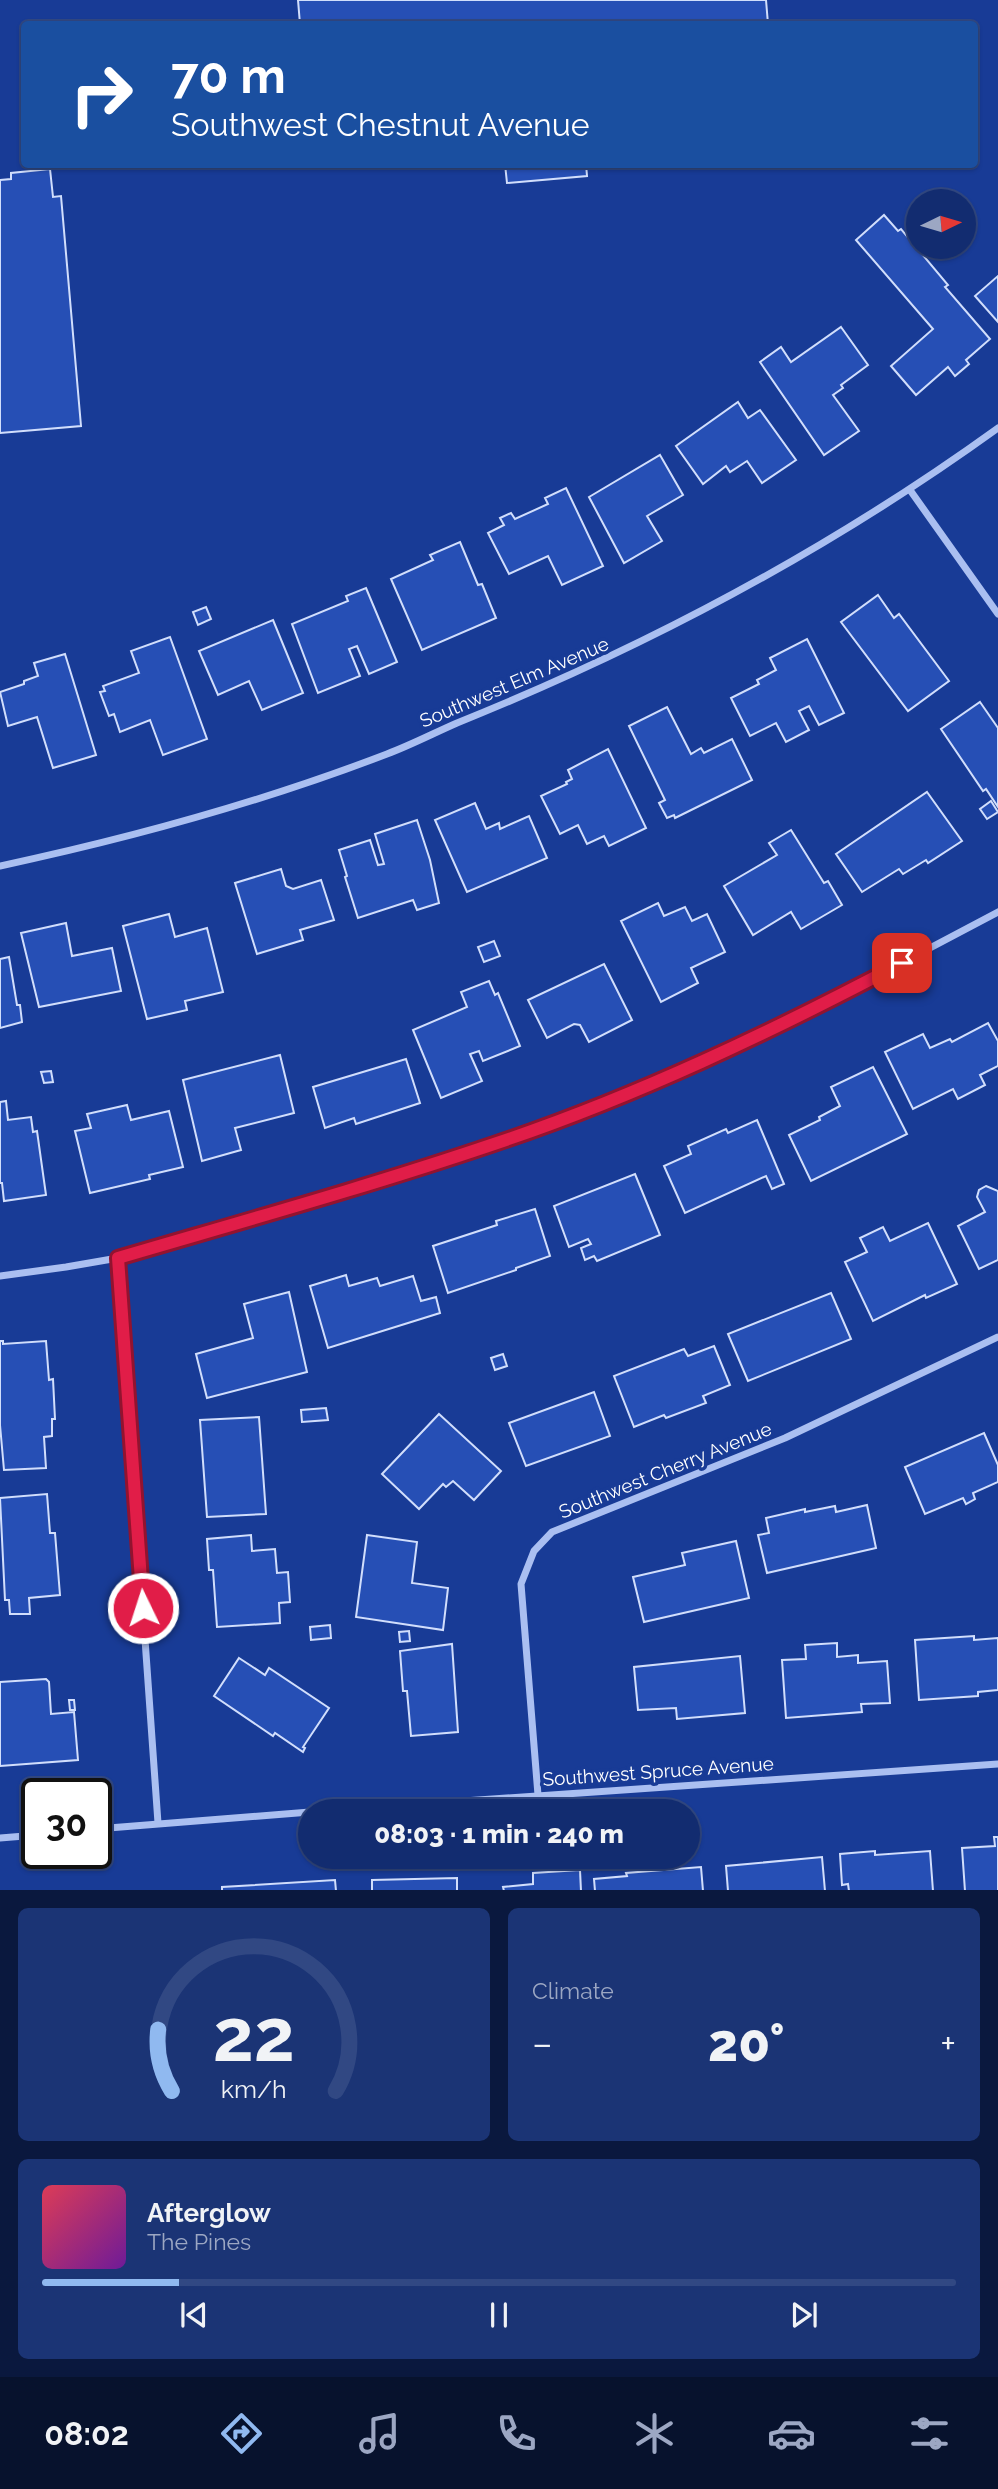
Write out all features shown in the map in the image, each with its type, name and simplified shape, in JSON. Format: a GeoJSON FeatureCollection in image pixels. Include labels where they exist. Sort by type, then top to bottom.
{"type":"FeatureCollection","features":[{"type":"Feature","properties":{"kind":"street","name":"Southwest Elm Avenue"},"geometry":{"type":"LineString","coordinates":[[0,866],[92,846],[289,788],[388,754],[544,688],[639,644],[763,579],[910,490],[998,428]]}},
{"type":"Feature","properties":{"kind":"street"},"geometry":{"type":"LineString","coordinates":[[910,490],[998,614]]}},
{"type":"Feature","properties":{"kind":"street"},"geometry":{"type":"LineString","coordinates":[[0,1276],[118,1258],[496,1144],[620,1096],[805,1014],[998,912]]}},
{"type":"Feature","properties":{"kind":"street"},"geometry":{"type":"LineString","coordinates":[[118,1258],[158,1823]]}},
{"type":"Feature","properties":{"kind":"street","name":"Southwest Cherry Avenue"},"geometry":{"type":"LineString","coordinates":[[538,1795],[521,1584],[534,1551],[552,1532],[785,1438],[998,1337]]}},
{"type":"Feature","properties":{"kind":"street","name":"Southwest Spruce Avenue"},"geometry":{"type":"LineString","coordinates":[[484,1799],[998,1764]]}},
{"type":"Feature","properties":{"kind":"street"},"geometry":{"type":"LineString","coordinates":[[112,1827],[298,1813]]}},
{"type":"Feature","properties":{"kind":"street"},"geometry":{"type":"LineString","coordinates":[[0,1838],[21,1836]]}},
{"type":"Feature","properties":{"kind":"building"},"geometry":{"type":"Polygon","coordinates":[[[298,0],[766,0],[768,21],[300,21],[298,0]]]}},
{"type":"Feature","properties":{"kind":"building"},"geometry":{"type":"Polygon","coordinates":[[[505,168],[586,168],[587,176],[507,183],[505,168]]]}},
{"type":"Feature","properties":{"kind":"building"},"geometry":{"type":"Polygon","coordinates":[[[50,169],[53,197],[61,196],[81,426],[0,433],[0,180],[11,179],[11,173],[50,169]]]}},
{"type":"Feature","properties":{"kind":"building"},"geometry":{"type":"Polygon","coordinates":[[[884,215],[898,231],[901,229],[906,235],[906,259],[926,259],[948,285],[945,287],[990,339],[966,360],[969,364],[955,376],[948,367],[916,395],[891,366],[933,329],[856,240],[884,215]]]}},
{"type":"Feature","properties":{"kind":"building"},"geometry":{"type":"Polygon","coordinates":[[[998,276],[998,322],[975,296],[998,276]]]}},
{"type":"Feature","properties":{"kind":"building"},"geometry":{"type":"Polygon","coordinates":[[[841,327],[868,365],[841,385],[843,388],[833,395],[859,431],[824,455],[760,362],[781,347],[791,362],[841,327]]]}},
{"type":"Feature","properties":{"kind":"building"},"geometry":{"type":"Polygon","coordinates":[[[738,402],[748,418],[760,410],[796,460],[762,483],[747,461],[730,472],[726,466],[703,484],[676,446],[738,402]]]}},
{"type":"Feature","properties":{"kind":"building"},"geometry":{"type":"Polygon","coordinates":[[[660,455],[683,495],[647,516],[662,541],[624,563],[589,497],[660,455]]]}},
{"type":"Feature","properties":{"kind":"building"},"geometry":{"type":"Polygon","coordinates":[[[566,488],[603,566],[562,585],[548,556],[509,574],[488,533],[504,525],[500,518],[511,513],[515,519],[548,504],[545,498],[566,488]]]}},
{"type":"Feature","properties":{"kind":"building"},"geometry":{"type":"Polygon","coordinates":[[[460,542],[478,585],[482,584],[496,618],[422,650],[391,579],[433,560],[430,555],[460,542]]]}},
{"type":"Feature","properties":{"kind":"building"},"geometry":{"type":"Polygon","coordinates":[[[366,588],[397,662],[369,674],[357,646],[349,649],[360,676],[318,693],[292,624],[348,601],[346,596],[366,588]]]}},
{"type":"Feature","properties":{"kind":"building"},"geometry":{"type":"Polygon","coordinates":[[[878,595],[894,618],[899,614],[949,681],[908,711],[841,622],[878,595]]]}},
{"type":"Feature","properties":{"kind":"building"},"geometry":{"type":"Polygon","coordinates":[[[206,607],[211,619],[198,625],[193,612],[206,607]]]}},
{"type":"Feature","properties":{"kind":"building"},"geometry":{"type":"Polygon","coordinates":[[[273,620],[303,693],[262,710],[249,681],[218,695],[199,651],[273,620]]]}},
{"type":"Feature","properties":{"kind":"building"},"geometry":{"type":"Polygon","coordinates":[[[170,637],[207,739],[163,755],[150,720],[120,732],[114,714],[109,716],[100,692],[105,691],[103,686],[139,673],[131,651],[170,637]]]}},
{"type":"Feature","properties":{"kind":"building"},"geometry":{"type":"Polygon","coordinates":[[[807,639],[844,713],[819,725],[809,706],[799,711],[809,730],[786,742],[776,723],[750,736],[731,698],[759,684],[757,680],[776,670],[770,658],[807,639]]]}},
{"type":"Feature","properties":{"kind":"building"},"geometry":{"type":"Polygon","coordinates":[[[65,654],[96,755],[53,768],[37,717],[8,726],[0,692],[38,676],[34,663],[65,654]]]}},
{"type":"Feature","properties":{"kind":"building"},"geometry":{"type":"Polygon","coordinates":[[[980,702],[998,728],[998,807],[986,789],[983,791],[941,729],[980,702]]]}},
{"type":"Feature","properties":{"kind":"building"},"geometry":{"type":"Polygon","coordinates":[[[667,707],[691,754],[701,748],[704,753],[732,739],[752,780],[675,818],[674,815],[667,818],[659,803],[665,800],[629,726],[667,707]]]}},
{"type":"Feature","properties":{"kind":"building"},"geometry":{"type":"Polygon","coordinates":[[[608,749],[646,828],[609,846],[604,836],[587,844],[578,825],[560,834],[541,796],[567,784],[566,782],[572,779],[568,770],[608,749]]]}},
{"type":"Feature","properties":{"kind":"building"},"geometry":{"type":"Polygon","coordinates":[[[927,792],[962,841],[928,863],[926,860],[903,874],[899,869],[862,892],[836,854],[927,792]]]}},
{"type":"Feature","properties":{"kind":"building"},"geometry":{"type":"Polygon","coordinates":[[[991,801],[998,812],[987,819],[980,809],[991,801]]]}},
{"type":"Feature","properties":{"kind":"building"},"geometry":{"type":"Polygon","coordinates":[[[475,803],[486,829],[499,823],[500,829],[529,816],[547,858],[467,892],[435,820],[475,803]]]}},
{"type":"Feature","properties":{"kind":"building"},"geometry":{"type":"Polygon","coordinates":[[[417,820],[430,860],[439,903],[417,910],[413,900],[358,918],[339,850],[370,840],[378,865],[384,864],[375,834],[417,820]]]}},
{"type":"Feature","properties":{"kind":"building"},"geometry":{"type":"Polygon","coordinates":[[[791,830],[824,883],[828,881],[842,905],[801,929],[791,912],[753,935],[724,886],[777,855],[769,843],[791,830]]]}},
{"type":"Feature","properties":{"kind":"building"},"geometry":{"type":"Polygon","coordinates":[[[281,869],[286,886],[293,889],[321,880],[334,920],[300,930],[303,940],[257,954],[235,883],[281,869]]]}},
{"type":"Feature","properties":{"kind":"building"},"geometry":{"type":"Polygon","coordinates":[[[658,903],[664,916],[685,907],[692,921],[707,914],[725,952],[691,968],[698,983],[661,1002],[621,921],[658,903]]]}},
{"type":"Feature","properties":{"kind":"building"},"geometry":{"type":"Polygon","coordinates":[[[169,914],[175,937],[207,928],[223,992],[185,1001],[187,1010],[147,1019],[123,926],[169,914]]]}},
{"type":"Feature","properties":{"kind":"building"},"geometry":{"type":"Polygon","coordinates":[[[66,923],[72,956],[112,948],[121,991],[39,1007],[21,933],[66,923]]]}},
{"type":"Feature","properties":{"kind":"building"},"geometry":{"type":"Polygon","coordinates":[[[494,941],[500,956],[484,962],[478,947],[494,941]]]}},
{"type":"Feature","properties":{"kind":"building"},"geometry":{"type":"Polygon","coordinates":[[[9,957],[22,1022],[0,1028],[0,959],[9,957]]]}},
{"type":"Feature","properties":{"kind":"building"},"geometry":{"type":"Polygon","coordinates":[[[604,964],[632,1020],[589,1042],[580,1025],[574,1024],[547,1038],[528,1000],[604,964]]]}},
{"type":"Feature","properties":{"kind":"building"},"geometry":{"type":"Polygon","coordinates":[[[489,981],[495,995],[498,993],[520,1046],[483,1061],[479,1051],[470,1054],[482,1081],[441,1098],[413,1030],[467,1007],[461,992],[489,981]]]}},
{"type":"Feature","properties":{"kind":"building"},"geometry":{"type":"Polygon","coordinates":[[[988,1023],[998,1041],[998,1066],[980,1075],[985,1085],[958,1099],[953,1089],[913,1109],[885,1052],[923,1034],[930,1048],[950,1039],[952,1042],[988,1023]]]}},
{"type":"Feature","properties":{"kind":"building"},"geometry":{"type":"Polygon","coordinates":[[[280,1055],[294,1113],[235,1128],[241,1150],[202,1161],[183,1080],[280,1055]]]}},
{"type":"Feature","properties":{"kind":"building"},"geometry":{"type":"Polygon","coordinates":[[[406,1059],[420,1103],[356,1124],[354,1118],[325,1128],[313,1087],[406,1059]]]}},
{"type":"Feature","properties":{"kind":"building"},"geometry":{"type":"Polygon","coordinates":[[[873,1067],[907,1134],[811,1181],[789,1135],[820,1120],[819,1117],[840,1106],[831,1087],[873,1067]]]}},
{"type":"Feature","properties":{"kind":"building"},"geometry":{"type":"Polygon","coordinates":[[[51,1071],[53,1082],[44,1083],[41,1072],[51,1071]]]}},
{"type":"Feature","properties":{"kind":"building"},"geometry":{"type":"Polygon","coordinates":[[[6,1101],[8,1120],[31,1117],[33,1132],[37,1131],[46,1195],[4,1201],[0,1183],[0,1102],[6,1101]]]}},
{"type":"Feature","properties":{"kind":"building"},"geometry":{"type":"Polygon","coordinates":[[[127,1105],[131,1120],[169,1111],[183,1167],[149,1175],[150,1179],[90,1193],[75,1131],[91,1128],[87,1114],[127,1105]]]}},
{"type":"Feature","properties":{"kind":"building"},"geometry":{"type":"Polygon","coordinates":[[[757,1120],[784,1184],[772,1189],[766,1176],[685,1213],[664,1166],[691,1154],[688,1146],[726,1129],[728,1133],[757,1120]]]}},
{"type":"Feature","properties":{"kind":"building"},"geometry":{"type":"Polygon","coordinates":[[[635,1174],[660,1235],[597,1261],[594,1256],[585,1260],[581,1248],[591,1244],[588,1239],[569,1247],[554,1206],[635,1174]]]}},
{"type":"Feature","properties":{"kind":"building"},"geometry":{"type":"Polygon","coordinates":[[[986,1186],[998,1191],[998,1260],[979,1269],[958,1226],[985,1212],[977,1197],[979,1190],[986,1186]]]}},
{"type":"Feature","properties":{"kind":"building"},"geometry":{"type":"Polygon","coordinates":[[[535,1209],[550,1256],[448,1293],[433,1246],[535,1209]]]}},
{"type":"Feature","properties":{"kind":"building"},"geometry":{"type":"Polygon","coordinates":[[[928,1223],[957,1284],[926,1298],[925,1295],[873,1321],[845,1262],[867,1252],[860,1238],[883,1227],[890,1241],[928,1223]]]}},
{"type":"Feature","properties":{"kind":"building"},"geometry":{"type":"Polygon","coordinates":[[[346,1275],[349,1286],[377,1278],[380,1286],[413,1276],[421,1301],[436,1297],[440,1313],[328,1348],[310,1286],[346,1275]]]}},
{"type":"Feature","properties":{"kind":"building"},"geometry":{"type":"Polygon","coordinates":[[[289,1292],[307,1372],[207,1398],[196,1354],[253,1338],[244,1304],[289,1292]]]}},
{"type":"Feature","properties":{"kind":"building"},"geometry":{"type":"Polygon","coordinates":[[[831,1293],[851,1339],[748,1381],[728,1334],[831,1293]]]}},
{"type":"Feature","properties":{"kind":"building"},"geometry":{"type":"Polygon","coordinates":[[[0,1341],[3,1341],[3,1344],[46,1341],[49,1380],[53,1379],[55,1419],[52,1419],[52,1436],[44,1437],[46,1468],[4,1470],[0,1425],[0,1341]]]}},
{"type":"Feature","properties":{"kind":"building"},"geometry":{"type":"Polygon","coordinates":[[[714,1346],[730,1385],[703,1396],[706,1403],[634,1427],[614,1376],[684,1349],[688,1356],[714,1346]]]}},
{"type":"Feature","properties":{"kind":"building"},"geometry":{"type":"Polygon","coordinates":[[[503,1354],[507,1366],[495,1370],[491,1358],[503,1354]]]}},
{"type":"Feature","properties":{"kind":"building"},"geometry":{"type":"Polygon","coordinates":[[[594,1392],[610,1436],[526,1466],[509,1423],[594,1392]]]}},
{"type":"Feature","properties":{"kind":"building"},"geometry":{"type":"Polygon","coordinates":[[[326,1408],[328,1420],[302,1422],[301,1410],[326,1408]]]}},
{"type":"Feature","properties":{"kind":"building"},"geometry":{"type":"Polygon","coordinates":[[[439,1414],[501,1471],[474,1500],[453,1481],[446,1487],[443,1484],[419,1509],[382,1474],[439,1414]]]}},
{"type":"Feature","properties":{"kind":"building"},"geometry":{"type":"Polygon","coordinates":[[[259,1417],[266,1514],[207,1517],[200,1420],[259,1417]]]}},
{"type":"Feature","properties":{"kind":"building"},"geometry":{"type":"Polygon","coordinates":[[[984,1433],[998,1465],[998,1482],[973,1493],[975,1499],[966,1504],[963,1498],[925,1514],[905,1467],[984,1433]]]}},
{"type":"Feature","properties":{"kind":"building"},"geometry":{"type":"Polygon","coordinates":[[[47,1494],[50,1533],[55,1533],[60,1595],[29,1598],[30,1614],[10,1614],[9,1600],[5,1600],[0,1498],[47,1494]]]}},
{"type":"Feature","properties":{"kind":"building"},"geometry":{"type":"Polygon","coordinates":[[[867,1505],[876,1548],[767,1573],[758,1535],[769,1533],[766,1518],[805,1509],[805,1512],[835,1506],[836,1512],[867,1505]]]}},
{"type":"Feature","properties":{"kind":"building"},"geometry":{"type":"Polygon","coordinates":[[[251,1535],[252,1551],[275,1549],[277,1573],[288,1572],[290,1602],[279,1603],[280,1623],[217,1627],[213,1570],[209,1570],[207,1539],[251,1535]]]}},
{"type":"Feature","properties":{"kind":"building"},"geometry":{"type":"Polygon","coordinates":[[[367,1535],[417,1542],[412,1583],[448,1588],[443,1630],[356,1617],[367,1535]]]}},
{"type":"Feature","properties":{"kind":"building"},"geometry":{"type":"Polygon","coordinates":[[[736,1541],[749,1598],[644,1622],[633,1577],[685,1565],[682,1553],[736,1541]]]}},
{"type":"Feature","properties":{"kind":"building"},"geometry":{"type":"Polygon","coordinates":[[[330,1625],[331,1638],[311,1640],[310,1627],[330,1625]]]}},
{"type":"Feature","properties":{"kind":"building"},"geometry":{"type":"Polygon","coordinates":[[[409,1631],[410,1641],[400,1642],[399,1632],[409,1631]]]}},
{"type":"Feature","properties":{"kind":"building"},"geometry":{"type":"Polygon","coordinates":[[[974,1636],[974,1640],[998,1638],[998,1690],[978,1692],[978,1696],[919,1700],[915,1640],[974,1636]]]}},
{"type":"Feature","properties":{"kind":"building"},"geometry":{"type":"Polygon","coordinates":[[[837,1643],[837,1657],[858,1655],[858,1663],[887,1661],[890,1703],[861,1704],[862,1712],[786,1718],[782,1660],[806,1659],[805,1645],[837,1643]]]}},
{"type":"Feature","properties":{"kind":"building"},"geometry":{"type":"Polygon","coordinates":[[[452,1644],[458,1732],[411,1736],[407,1691],[403,1691],[400,1651],[452,1644]]]}},
{"type":"Feature","properties":{"kind":"building"},"geometry":{"type":"Polygon","coordinates":[[[740,1656],[745,1713],[677,1719],[676,1708],[638,1710],[634,1667],[740,1656]]]}},
{"type":"Feature","properties":{"kind":"building"},"geometry":{"type":"Polygon","coordinates":[[[239,1658],[265,1675],[269,1668],[329,1708],[303,1747],[303,1752],[275,1733],[273,1736],[214,1696],[239,1658]]]}},
{"type":"Feature","properties":{"kind":"building"},"geometry":{"type":"Polygon","coordinates":[[[46,1679],[49,1682],[51,1714],[74,1712],[78,1760],[0,1766],[0,1682],[46,1679]]]}},
{"type":"Feature","properties":{"kind":"building"},"geometry":{"type":"Polygon","coordinates":[[[69,1700],[74,1700],[75,1710],[70,1710],[69,1700]]]}},
{"type":"Feature","properties":{"kind":"building"},"geometry":{"type":"Polygon","coordinates":[[[994,1837],[998,1837],[998,1890],[965,1890],[962,1848],[995,1846],[994,1837]]]}},
{"type":"Feature","properties":{"kind":"building"},"geometry":{"type":"Polygon","coordinates":[[[875,1851],[875,1855],[930,1851],[933,1890],[849,1890],[848,1884],[842,1885],[840,1854],[875,1851]]]}},
{"type":"Feature","properties":{"kind":"building"},"geometry":{"type":"Polygon","coordinates":[[[822,1857],[825,1890],[728,1890],[726,1866],[822,1857]]]}},
{"type":"Feature","properties":{"kind":"building"},"geometry":{"type":"Polygon","coordinates":[[[701,1867],[703,1890],[595,1890],[594,1879],[627,1876],[626,1873],[701,1867]]]}},
{"type":"Feature","properties":{"kind":"building"},"geometry":{"type":"Polygon","coordinates":[[[580,1870],[581,1890],[504,1890],[503,1887],[533,1884],[533,1873],[580,1870]]]}},
{"type":"Feature","properties":{"kind":"building"},"geometry":{"type":"Polygon","coordinates":[[[457,1878],[457,1890],[372,1890],[372,1880],[457,1878]]]}},
{"type":"Feature","properties":{"kind":"building"},"geometry":{"type":"Polygon","coordinates":[[[335,1880],[336,1890],[222,1890],[222,1887],[335,1880]]]}},
{"type":"Feature","properties":{"kind":"route"},"geometry":{"type":"LineString","coordinates":[[143,1608],[118,1258],[496,1144],[632,1091],[805,1014],[902,963]]}}]}
